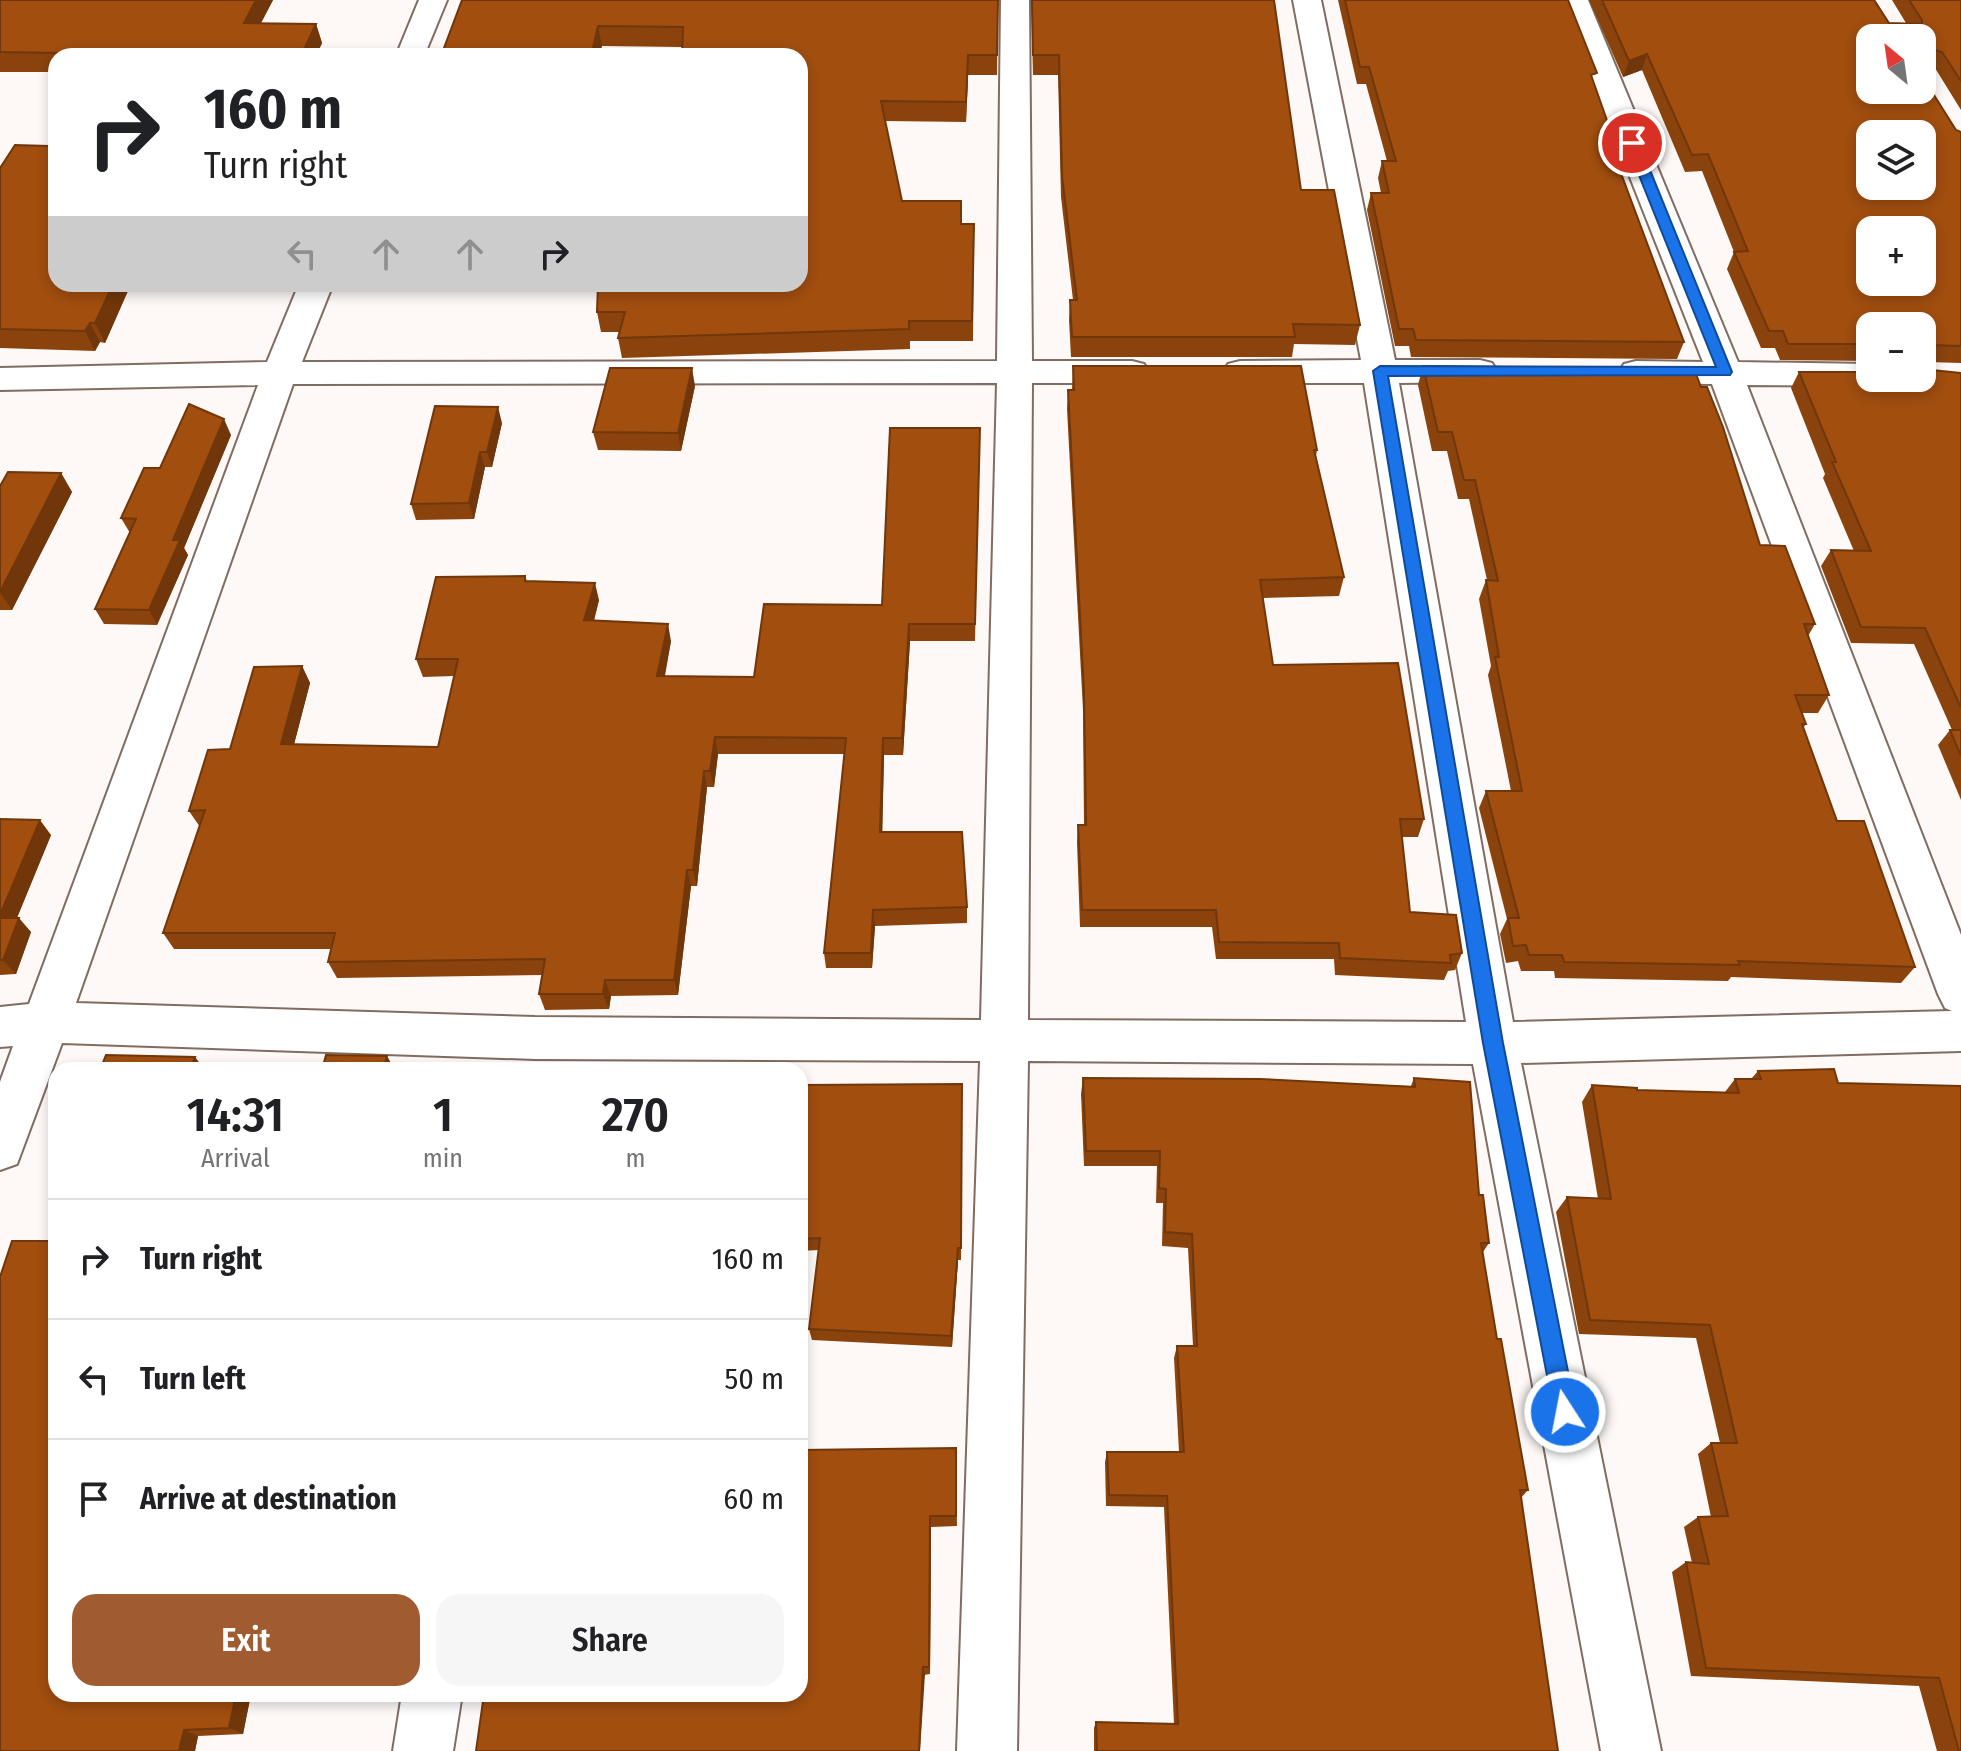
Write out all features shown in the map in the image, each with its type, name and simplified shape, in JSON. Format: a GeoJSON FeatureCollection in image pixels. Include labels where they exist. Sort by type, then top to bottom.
{"type":"FeatureCollection","features":[{"type":"Feature","properties":{"kind":"street"},"geometry":{"type":"LineString","coordinates":[[413,48],[433,0]]}},
{"type":"Feature","properties":{"kind":"street"},"geometry":{"type":"LineString","coordinates":[[987,1751],[1005,1041],[1017,373],[1015,0]]}},
{"type":"Feature","properties":{"kind":"street"},"geometry":{"type":"LineString","coordinates":[[1307,0],[1380,371],[1493,1043],[1631,1751]]}},
{"type":"Feature","properties":{"kind":"street"},"geometry":{"type":"LineString","coordinates":[[1574,0],[1725,372],[1961,994]]}},
{"type":"Feature","properties":{"kind":"street"},"geometry":{"type":"LineString","coordinates":[[0,1148],[280,373],[313,292]]}},
{"type":"Feature","properties":{"kind":"street"},"geometry":{"type":"LineString","coordinates":[[1206,372],[1505,371]]}},
{"type":"Feature","properties":{"kind":"street"},"geometry":{"type":"LineString","coordinates":[[0,379],[280,373],[1159,372]]}},
{"type":"Feature","properties":{"kind":"street"},"geometry":{"type":"LineString","coordinates":[[1599,372],[1856,375]]}},
{"type":"Feature","properties":{"kind":"street"},"geometry":{"type":"LineString","coordinates":[[0,1027],[47,1022],[532,1054],[1005,1041],[1493,1043],[1961,1031]]}},
{"type":"Feature","properties":{"kind":"street"},"geometry":{"type":"LineString","coordinates":[[423,1751],[431,1702]]}},
{"type":"Feature","properties":{"kind":"building"},"geometry":{"type":"Polygon","coordinates":[[[0,0],[256,0],[244,23],[316,24],[305,48],[48,48],[48,53],[0,52],[0,0]]]}},
{"type":"Feature","properties":{"kind":"building"},"geometry":{"type":"Polygon","coordinates":[[[462,0],[998,0],[997,55],[968,55],[966,102],[881,101],[902,201],[961,201],[961,224],[974,224],[972,321],[909,321],[909,329],[618,338],[625,312],[597,312],[598,292],[808,292],[808,48],[682,48],[683,27],[598,26],[593,48],[444,48],[462,0]]]}},
{"type":"Feature","properties":{"kind":"building"},"geometry":{"type":"Polygon","coordinates":[[[1032,0],[1274,0],[1301,190],[1334,190],[1360,325],[1293,324],[1295,337],[1072,337],[1070,300],[1077,300],[1062,176],[1059,55],[1033,55],[1032,0]]]}},
{"type":"Feature","properties":{"kind":"building"},"geometry":{"type":"Polygon","coordinates":[[[1345,0],[1568,0],[1597,73],[1591,75],[1621,160],[1616,160],[1684,342],[1416,340],[1413,329],[1399,329],[1371,193],[1389,193],[1382,161],[1396,161],[1369,67],[1360,67],[1345,0]]]}},
{"type":"Feature","properties":{"kind":"building"},"geometry":{"type":"Polygon","coordinates":[[[1602,0],[1874,0],[1889,23],[1922,24],[1856,24],[1856,104],[1936,104],[1936,98],[1956,130],[1961,132],[1961,346],[1936,345],[1936,312],[1856,312],[1856,344],[1788,344],[1783,331],[1769,331],[1734,252],[1748,251],[1708,154],[1692,155],[1647,54],[1629,61],[1602,0]]]}},
{"type":"Feature","properties":{"kind":"building"},"geometry":{"type":"Polygon","coordinates":[[[1909,0],[1961,0],[1961,81],[1942,52],[1936,50],[1936,24],[1922,24],[1909,0]]]}},
{"type":"Feature","properties":{"kind":"building"},"geometry":{"type":"Polygon","coordinates":[[[15,145],[48,146],[48,292],[109,292],[95,323],[90,323],[85,331],[0,329],[0,168],[15,145]]]}},
{"type":"Feature","properties":{"kind":"building"},"geometry":{"type":"Polygon","coordinates":[[[1073,366],[1301,366],[1317,450],[1314,450],[1344,577],[1260,580],[1273,665],[1398,663],[1424,819],[1400,819],[1410,912],[1456,915],[1462,953],[1450,955],[1451,963],[1340,958],[1339,943],[1219,942],[1216,910],[1082,910],[1078,825],[1086,825],[1084,691],[1068,390],[1074,390],[1073,366]]]}},
{"type":"Feature","properties":{"kind":"building"},"geometry":{"type":"Polygon","coordinates":[[[1423,366],[1694,369],[1701,387],[1707,387],[1723,427],[1760,545],[1785,546],[1815,624],[1804,624],[1829,695],[1795,695],[1806,724],[1802,724],[1837,821],[1864,821],[1915,967],[1738,961],[1740,965],[1564,962],[1562,955],[1529,955],[1526,945],[1513,946],[1508,918],[1519,918],[1486,791],[1522,791],[1495,657],[1499,657],[1486,580],[1498,581],[1475,480],[1464,480],[1452,432],[1438,432],[1423,366]]]}},
{"type":"Feature","properties":{"kind":"building"},"geometry":{"type":"Polygon","coordinates":[[[610,368],[692,368],[678,433],[593,432],[610,368]]]}},
{"type":"Feature","properties":{"kind":"building"},"geometry":{"type":"Polygon","coordinates":[[[1936,370],[1961,373],[1961,708],[1925,628],[1861,627],[1831,550],[1871,551],[1832,462],[1836,462],[1799,372],[1856,372],[1856,392],[1936,392],[1936,370]]]}},
{"type":"Feature","properties":{"kind":"building"},"geometry":{"type":"Polygon","coordinates":[[[189,404],[224,419],[173,540],[180,540],[149,610],[95,609],[136,519],[121,518],[144,468],[160,468],[189,404]]]}},
{"type":"Feature","properties":{"kind":"building"},"geometry":{"type":"Polygon","coordinates":[[[435,406],[498,407],[487,452],[480,452],[469,503],[411,504],[435,406]]]}},
{"type":"Feature","properties":{"kind":"building"},"geometry":{"type":"Polygon","coordinates":[[[890,428],[980,428],[975,624],[909,624],[902,738],[883,738],[880,832],[962,832],[967,907],[873,910],[871,953],[824,953],[846,738],[715,737],[710,771],[704,771],[693,870],[687,870],[674,980],[605,980],[603,994],[539,994],[545,959],[328,962],[335,933],[163,933],[205,810],[189,811],[208,750],[230,749],[254,667],[302,666],[281,744],[438,747],[458,659],[416,659],[436,577],[525,576],[525,581],[595,583],[584,620],[668,624],[657,676],[754,677],[764,604],[882,605],[890,428]]]}},
{"type":"Feature","properties":{"kind":"building"},"geometry":{"type":"Polygon","coordinates":[[[8,472],[61,473],[0,592],[0,486],[8,472]]]}},
{"type":"Feature","properties":{"kind":"building"},"geometry":{"type":"Polygon","coordinates":[[[1950,730],[1961,730],[1961,756],[1950,730]]]}},
{"type":"Feature","properties":{"kind":"building"},"geometry":{"type":"Polygon","coordinates":[[[0,819],[40,820],[0,915],[0,819]]]}},
{"type":"Feature","properties":{"kind":"building"},"geometry":{"type":"Polygon","coordinates":[[[0,918],[19,918],[3,960],[0,960],[0,918]]]}},
{"type":"Feature","properties":{"kind":"building"},"geometry":{"type":"Polygon","coordinates":[[[106,1055],[195,1057],[193,1062],[103,1062],[106,1055]]]}},
{"type":"Feature","properties":{"kind":"building"},"geometry":{"type":"Polygon","coordinates":[[[326,1055],[387,1056],[385,1062],[324,1062],[326,1055]]]}},
{"type":"Feature","properties":{"kind":"building"},"geometry":{"type":"Polygon","coordinates":[[[1834,1069],[1838,1083],[1961,1086],[1961,1751],[1939,1678],[1706,1668],[1686,1562],[1709,1564],[1698,1517],[1728,1516],[1711,1443],[1737,1443],[1710,1325],[1590,1320],[1567,1197],[1611,1199],[1592,1085],[1637,1090],[1739,1093],[1735,1079],[1761,1079],[1758,1071],[1834,1069]]]}},
{"type":"Feature","properties":{"kind":"building"},"geometry":{"type":"Polygon","coordinates":[[[1083,1078],[1260,1079],[1415,1087],[1414,1078],[1470,1082],[1479,1195],[1483,1195],[1489,1243],[1481,1243],[1528,1490],[1520,1490],[1558,1751],[1097,1751],[1096,1722],[1178,1724],[1167,1496],[1109,1495],[1107,1452],[1184,1452],[1177,1346],[1197,1346],[1192,1234],[1165,1232],[1166,1189],[1159,1188],[1160,1151],[1086,1151],[1083,1078]]]}},
{"type":"Feature","properties":{"kind":"building"},"geometry":{"type":"Polygon","coordinates":[[[962,1084],[961,1248],[958,1248],[951,1336],[809,1329],[820,1238],[808,1239],[808,1085],[962,1084]]]}},
{"type":"Feature","properties":{"kind":"building"},"geometry":{"type":"Polygon","coordinates":[[[12,1241],[48,1241],[48,1702],[234,1702],[229,1728],[184,1730],[179,1751],[0,1751],[0,1277],[12,1241]]]}},
{"type":"Feature","properties":{"kind":"building"},"geometry":{"type":"Polygon","coordinates":[[[956,1448],[956,1516],[930,1516],[929,1667],[923,1667],[919,1751],[476,1751],[483,1702],[808,1702],[808,1450],[956,1448]]]}},
{"type":"Feature","properties":{"kind":"route"},"geometry":{"type":"LineString","coordinates":[[1565,1412],[1493,1043],[1380,371],[1725,372],[1632,143]]}}]}
